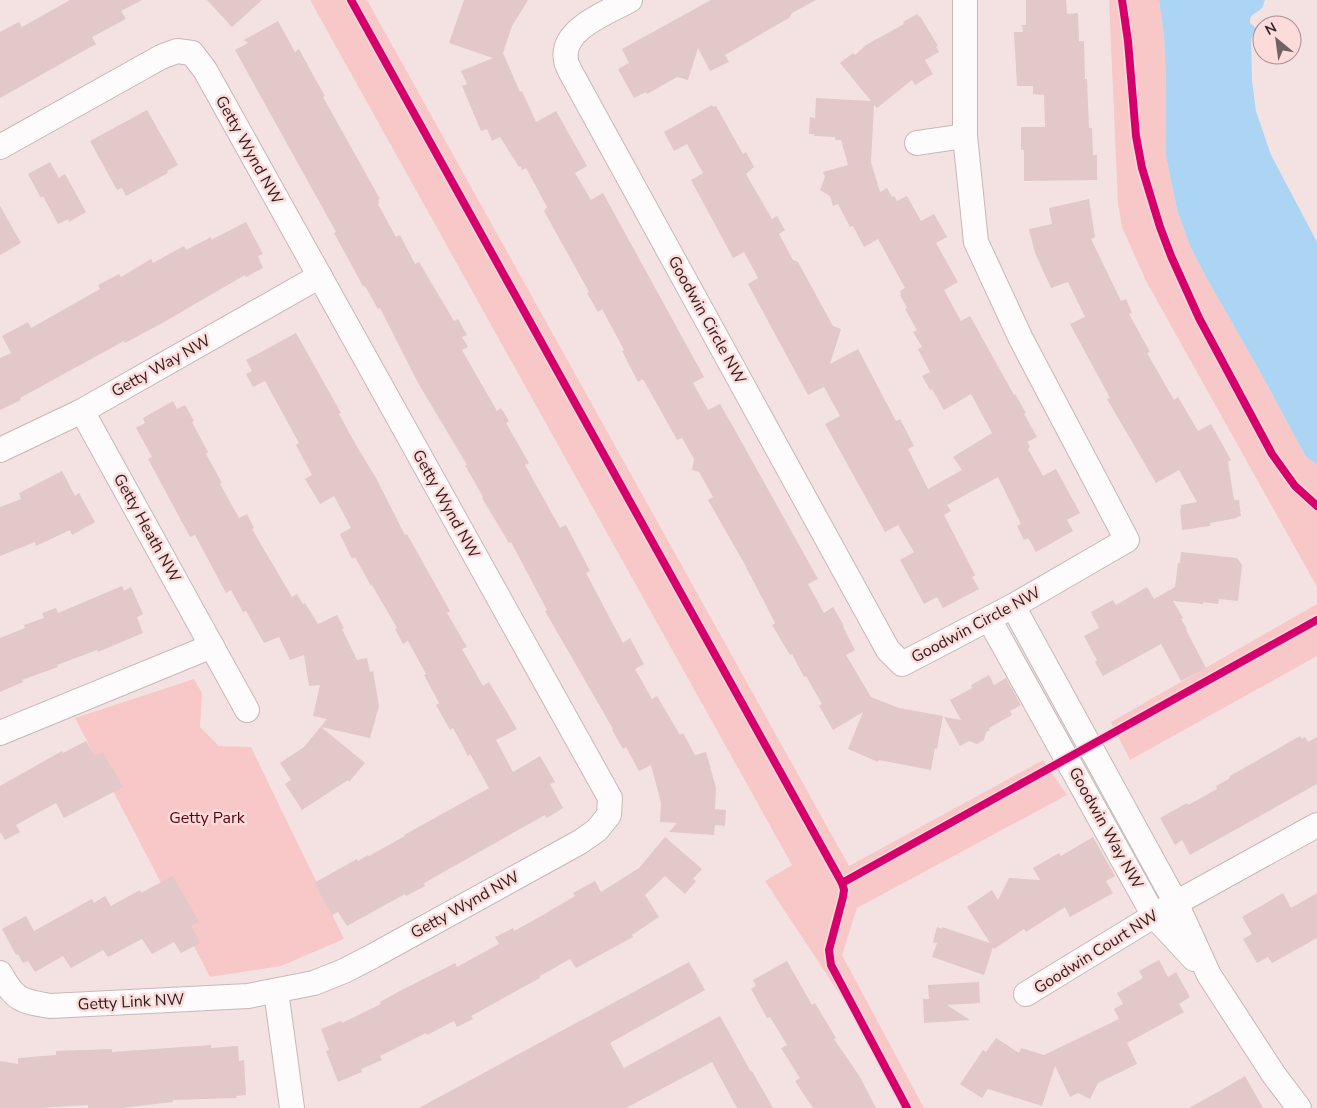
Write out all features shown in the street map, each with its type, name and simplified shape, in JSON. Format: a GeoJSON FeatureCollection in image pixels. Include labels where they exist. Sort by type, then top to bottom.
{"type":"FeatureCollection","features":[{"type":"Feature","properties":{"kind":"street","name":"Goodwin Circle NW"},"geometry":{"type":"LineString","coordinates":[[630,0],[582,26],[572,36],[566,47],[566,60],[570,71],[888,650],[902,664],[1013,606],[1127,540],[1020,339],[976,242],[965,136],[965,0]]}},
{"type":"Feature","properties":{"kind":"street","name":"Getty Wynd NW"},"geometry":{"type":"LineString","coordinates":[[0,147],[161,56],[177,51],[192,54],[204,70],[320,276],[610,798],[609,815],[596,830],[580,842],[344,971],[314,983],[276,991]]}},
{"type":"Feature","properties":{"kind":"street"},"geometry":{"type":"LineString","coordinates":[[917,143],[965,136]]}},
{"type":"Feature","properties":{"kind":"street","name":"Getty Way NW"},"geometry":{"type":"LineString","coordinates":[[0,450],[82,410],[320,276]]}},
{"type":"Feature","properties":{"kind":"street","name":"Getty Heath NW"},"geometry":{"type":"LineString","coordinates":[[82,410],[247,710]]}},
{"type":"Feature","properties":{"kind":"street","name":"Goodwin Way NW"},"geometry":{"type":"LineString","coordinates":[[1013,606],[1165,909]]}},
{"type":"Feature","properties":{"kind":"street","name":"Goodwin Way NW"},"geometry":{"type":"LineString","coordinates":[[989,619],[1165,909],[1274,1075],[1299,1108]]}},
{"type":"Feature","properties":{"kind":"street"},"geometry":{"type":"LineString","coordinates":[[0,733],[212,646]]}},
{"type":"Feature","properties":{"kind":"street","name":"Goodwin Court NW"},"geometry":{"type":"LineString","coordinates":[[1026,994],[1165,909],[1317,825]]}},
{"type":"Feature","properties":{"kind":"street","name":"Getty Link NW"},"geometry":{"type":"LineString","coordinates":[[0,973],[10,990],[26,1002],[50,1006],[248,996],[276,991]]}},
{"type":"Feature","properties":{"kind":"street"},"geometry":{"type":"LineString","coordinates":[[276,991],[292,1108]]}},
{"type":"Feature","properties":{"kind":"green space"},"geometry":{"type":"Polygon","coordinates":[[[310,0],[367,0],[849,866],[1043,760],[1067,795],[857,908],[842,955],[924,1108],[901,1108],[845,1002],[765,881],[792,865],[310,0]]]}},
{"type":"Feature","properties":{"kind":"green space"},"geometry":{"type":"Polygon","coordinates":[[[1109,0],[1159,0],[1164,35],[1166,156],[1177,210],[1190,246],[1206,277],[1306,457],[1317,464],[1317,587],[1146,281],[1122,227],[1118,204],[1109,0]]]}},
{"type":"Feature","properties":{"kind":"green space"},"geometry":{"type":"Polygon","coordinates":[[[1317,604],[1317,656],[1130,760],[1111,722],[1317,604]]]}},
{"type":"Feature","properties":{"kind":"green space","name":"Getty Park"},"geometry":{"type":"Polygon","coordinates":[[[194,679],[202,693],[200,727],[219,746],[251,747],[344,939],[281,966],[210,977],[75,718],[194,679]]]}},
{"type":"Feature","properties":{"kind":"water"},"geometry":{"type":"Polygon","coordinates":[[[1159,0],[1265,0],[1262,8],[1252,15],[1250,20],[1252,25],[1252,81],[1256,111],[1271,155],[1317,242],[1317,464],[1306,457],[1206,277],[1190,246],[1177,210],[1166,156],[1164,35],[1159,0]]]}},
{"type":"Feature","properties":{"kind":"building"},"geometry":{"type":"Polygon","coordinates":[[[70,0],[142,0],[121,11],[126,19],[92,37],[96,44],[0,98],[0,32],[19,22],[22,27],[70,0]]]}},
{"type":"Feature","properties":{"kind":"building"},"geometry":{"type":"Polygon","coordinates":[[[207,0],[262,0],[232,27],[207,0]]]}},
{"type":"Feature","properties":{"kind":"building"},"geometry":{"type":"Polygon","coordinates":[[[464,0],[528,0],[512,26],[503,53],[520,92],[522,91],[536,122],[556,111],[587,166],[575,173],[591,200],[603,193],[704,377],[693,383],[708,410],[720,404],[731,423],[818,579],[808,584],[824,613],[833,607],[844,626],[855,650],[846,655],[871,697],[899,708],[943,716],[931,770],[879,760],[878,762],[848,749],[863,712],[833,730],[819,706],[822,704],[806,676],[804,677],[792,654],[790,655],[772,625],[775,623],[708,500],[713,497],[699,472],[692,470],[694,459],[682,438],[677,440],[643,379],[638,382],[622,351],[624,350],[602,309],[598,312],[544,211],[547,207],[526,168],[522,170],[521,166],[519,167],[500,137],[492,141],[487,129],[481,131],[462,86],[467,84],[461,71],[493,58],[449,43],[464,0]]]}},
{"type":"Feature","properties":{"kind":"building"},"geometry":{"type":"Polygon","coordinates":[[[711,0],[816,0],[725,55],[729,62],[710,71],[698,48],[688,80],[677,77],[647,94],[646,92],[634,98],[618,69],[629,63],[622,49],[711,0]]]}},
{"type":"Feature","properties":{"kind":"building"},"geometry":{"type":"Polygon","coordinates":[[[1026,0],[1066,0],[1067,14],[1078,13],[1079,41],[1084,41],[1089,128],[1092,128],[1093,155],[1097,155],[1097,180],[1024,181],[1024,150],[1021,150],[1021,127],[1045,127],[1044,95],[1033,94],[1033,86],[1017,86],[1014,32],[1023,32],[1022,25],[1026,25],[1026,0]]]}},
{"type":"Feature","properties":{"kind":"building"},"geometry":{"type":"Polygon","coordinates":[[[917,14],[938,46],[936,47],[939,52],[925,60],[933,74],[915,85],[912,80],[877,108],[874,105],[871,162],[880,192],[887,188],[892,197],[894,196],[897,201],[907,196],[921,221],[934,214],[947,237],[936,243],[958,282],[944,290],[961,321],[970,316],[1026,413],[1024,414],[1037,437],[1027,442],[1030,447],[1028,449],[1043,476],[1056,469],[1080,513],[1067,520],[1073,531],[1036,552],[1028,538],[1024,540],[1017,526],[1021,524],[998,477],[947,505],[951,511],[944,515],[975,575],[972,577],[979,589],[943,608],[937,597],[924,604],[900,560],[914,552],[898,525],[885,532],[825,424],[840,416],[824,387],[808,395],[748,284],[758,278],[744,252],[733,258],[691,180],[703,173],[687,144],[674,151],[664,132],[712,105],[713,107],[716,106],[743,154],[746,152],[754,167],[746,174],[772,219],[777,216],[785,230],[779,234],[793,260],[798,262],[833,326],[841,329],[830,364],[858,349],[896,421],[900,419],[914,446],[908,449],[928,489],[962,470],[953,457],[992,433],[971,394],[944,410],[932,389],[930,390],[922,376],[930,372],[918,349],[922,347],[913,332],[917,330],[905,309],[907,308],[900,295],[900,291],[905,288],[878,239],[864,247],[853,226],[850,227],[838,204],[833,206],[830,196],[820,190],[825,177],[823,172],[848,165],[841,140],[835,140],[835,137],[809,134],[810,117],[815,118],[816,98],[871,101],[840,63],[917,14]]]}},
{"type":"Feature","properties":{"kind":"building"},"geometry":{"type":"Polygon","coordinates":[[[278,21],[295,52],[299,49],[325,96],[323,97],[380,199],[378,204],[396,237],[400,235],[415,264],[419,262],[454,321],[458,319],[467,335],[462,337],[468,347],[462,350],[497,411],[501,408],[509,421],[506,423],[529,463],[525,465],[560,528],[566,525],[590,571],[586,573],[623,643],[630,638],[644,664],[635,669],[652,699],[657,696],[680,735],[683,733],[695,755],[706,752],[716,788],[715,809],[726,810],[725,826],[715,825],[714,835],[669,832],[677,823],[660,822],[661,803],[651,765],[639,771],[626,747],[623,749],[545,611],[547,610],[511,542],[509,543],[482,498],[465,465],[467,465],[418,383],[380,308],[378,309],[365,286],[363,286],[334,233],[336,232],[235,50],[248,43],[244,40],[278,21]]]}},
{"type":"Feature","properties":{"kind":"building"},"geometry":{"type":"Polygon","coordinates":[[[147,110],[178,165],[167,171],[168,173],[126,196],[122,188],[117,190],[90,141],[147,110]]]}},
{"type":"Feature","properties":{"kind":"building"},"geometry":{"type":"Polygon","coordinates":[[[50,162],[59,178],[65,174],[86,212],[69,222],[68,219],[58,224],[43,196],[41,198],[28,174],[50,162]]]}},
{"type":"Feature","properties":{"kind":"building"},"geometry":{"type":"Polygon","coordinates":[[[1089,199],[1095,237],[1091,239],[1121,301],[1126,299],[1132,313],[1129,314],[1150,352],[1147,353],[1174,400],[1178,397],[1198,431],[1211,424],[1231,460],[1228,462],[1234,500],[1239,500],[1241,516],[1237,518],[1210,523],[1210,526],[1182,530],[1181,505],[1197,502],[1179,470],[1156,483],[1107,399],[1110,398],[1070,324],[1085,317],[1068,282],[1051,288],[1035,253],[1029,229],[1052,224],[1049,208],[1089,199]]]}},
{"type":"Feature","properties":{"kind":"building"},"geometry":{"type":"Polygon","coordinates":[[[0,206],[21,243],[0,255],[0,206]]]}},
{"type":"Feature","properties":{"kind":"building"},"geometry":{"type":"Polygon","coordinates":[[[246,222],[263,254],[258,256],[263,268],[246,277],[245,275],[164,322],[125,343],[124,341],[0,410],[0,358],[11,353],[2,336],[28,322],[31,328],[100,289],[98,285],[119,274],[121,277],[151,259],[153,263],[184,246],[186,250],[211,237],[212,240],[246,222]]]}},
{"type":"Feature","properties":{"kind":"building"},"geometry":{"type":"Polygon","coordinates":[[[296,333],[341,413],[339,414],[376,478],[405,535],[407,534],[450,611],[447,613],[467,647],[462,649],[483,686],[489,682],[517,729],[496,740],[513,772],[540,756],[555,782],[550,784],[563,808],[547,818],[545,815],[424,883],[425,886],[406,896],[405,894],[347,926],[338,912],[332,915],[314,883],[357,859],[358,861],[369,856],[489,788],[470,754],[468,756],[453,728],[450,730],[436,705],[439,703],[408,641],[403,644],[395,629],[397,628],[372,585],[355,557],[352,559],[340,534],[351,528],[334,496],[320,504],[305,479],[312,475],[296,445],[299,443],[265,381],[253,387],[246,374],[252,371],[246,360],[296,333]]]}},
{"type":"Feature","properties":{"kind":"building"},"geometry":{"type":"Polygon","coordinates":[[[173,401],[177,409],[185,405],[208,452],[206,454],[222,483],[220,484],[239,518],[247,514],[254,528],[252,529],[292,597],[297,594],[318,624],[337,615],[357,660],[367,658],[370,672],[373,671],[379,706],[370,738],[321,727],[365,763],[349,782],[348,780],[302,810],[285,784],[291,780],[280,763],[304,747],[327,719],[313,716],[320,685],[309,686],[304,655],[290,660],[279,637],[264,643],[246,611],[243,612],[231,590],[226,593],[195,535],[190,537],[148,459],[152,457],[136,428],[145,423],[143,418],[173,401]]]}},
{"type":"Feature","properties":{"kind":"building"},"geometry":{"type":"Polygon","coordinates":[[[62,471],[75,496],[79,493],[95,522],[72,535],[70,530],[36,546],[35,542],[0,556],[0,507],[21,499],[19,493],[62,471]]]}},
{"type":"Feature","properties":{"kind":"building"},"geometry":{"type":"Polygon","coordinates":[[[1181,552],[1237,558],[1242,565],[1238,601],[1219,599],[1218,604],[1203,602],[1203,604],[1173,601],[1206,668],[1181,681],[1161,644],[1103,676],[1084,636],[1099,628],[1091,612],[1113,600],[1116,605],[1147,587],[1154,599],[1175,587],[1181,552]]]}},
{"type":"Feature","properties":{"kind":"building"},"geometry":{"type":"Polygon","coordinates":[[[122,586],[124,591],[131,587],[143,614],[137,617],[143,633],[98,652],[97,650],[57,665],[58,667],[22,680],[23,682],[0,692],[0,638],[25,628],[24,625],[44,618],[42,613],[56,608],[58,613],[122,586]]]}},
{"type":"Feature","properties":{"kind":"building"},"geometry":{"type":"Polygon","coordinates":[[[989,675],[994,685],[1006,678],[1021,705],[1010,711],[1012,715],[989,728],[990,730],[986,732],[984,740],[977,744],[969,741],[960,746],[944,717],[961,720],[950,700],[972,688],[971,685],[989,675]]]}},
{"type":"Feature","properties":{"kind":"building"},"geometry":{"type":"Polygon","coordinates":[[[1300,736],[1302,739],[1305,737],[1308,742],[1317,737],[1317,784],[1190,855],[1182,840],[1175,845],[1160,818],[1217,789],[1216,786],[1229,779],[1230,776],[1300,736]]]}},
{"type":"Feature","properties":{"kind":"building"},"geometry":{"type":"Polygon","coordinates":[[[86,741],[95,756],[103,752],[123,787],[64,818],[56,803],[16,825],[20,832],[5,840],[0,834],[0,786],[62,751],[63,753],[86,741]]]}},
{"type":"Feature","properties":{"kind":"building"},"geometry":{"type":"Polygon","coordinates":[[[665,837],[702,869],[693,879],[696,881],[685,894],[665,876],[645,895],[659,917],[632,935],[633,937],[576,968],[570,959],[471,1016],[473,1019],[457,1027],[454,1021],[427,1035],[426,1033],[380,1056],[382,1060],[361,1069],[362,1072],[338,1082],[326,1051],[329,1050],[321,1029],[341,1021],[342,1023],[381,1004],[380,1002],[398,992],[455,963],[457,967],[499,944],[495,937],[513,928],[514,931],[536,919],[575,896],[573,893],[595,881],[601,892],[639,868],[665,837]]]}},
{"type":"Feature","properties":{"kind":"building"},"geometry":{"type":"Polygon","coordinates":[[[1093,837],[1115,876],[1106,881],[1113,893],[1070,917],[1065,907],[1026,932],[1024,929],[994,949],[993,947],[984,975],[932,957],[937,943],[933,942],[937,927],[990,943],[967,907],[992,890],[998,900],[1009,878],[1040,880],[1033,868],[1059,853],[1061,856],[1093,837]]]}},
{"type":"Feature","properties":{"kind":"building"},"geometry":{"type":"Polygon","coordinates":[[[173,876],[199,922],[191,926],[200,943],[181,953],[174,942],[152,954],[142,939],[108,957],[103,950],[71,968],[63,956],[35,972],[28,961],[23,963],[18,954],[16,955],[2,929],[26,916],[34,931],[92,899],[94,903],[105,896],[111,906],[140,890],[141,893],[173,876]]]}},
{"type":"Feature","properties":{"kind":"building"},"geometry":{"type":"Polygon","coordinates":[[[1283,893],[1291,908],[1317,893],[1317,938],[1272,963],[1268,957],[1257,963],[1243,939],[1252,934],[1242,917],[1283,893]]]}},
{"type":"Feature","properties":{"kind":"building"},"geometry":{"type":"Polygon","coordinates":[[[1159,960],[1168,977],[1176,972],[1190,997],[1179,1004],[1184,1012],[1127,1043],[1137,1064],[1098,1083],[1090,1099],[1078,1093],[1070,1097],[1055,1066],[1042,1106],[988,1089],[982,1098],[960,1084],[983,1050],[986,1052],[996,1038],[1019,1053],[1021,1048],[1044,1055],[1119,1019],[1114,1009],[1123,1004],[1117,993],[1143,978],[1139,971],[1159,960]]]}},
{"type":"Feature","properties":{"kind":"building"},"geometry":{"type":"Polygon","coordinates":[[[787,961],[812,1005],[815,1003],[836,1038],[834,1039],[860,1077],[876,1108],[813,1108],[795,1081],[800,1078],[781,1048],[787,1045],[770,1017],[767,1018],[751,989],[756,986],[753,980],[787,961]]]}},
{"type":"Feature","properties":{"kind":"building"},"geometry":{"type":"Polygon","coordinates":[[[689,962],[705,990],[610,1043],[624,1068],[720,1016],[773,1108],[737,1108],[712,1062],[626,1108],[419,1108],[689,962]]]}},
{"type":"Feature","properties":{"kind":"building"},"geometry":{"type":"Polygon","coordinates":[[[979,982],[980,1003],[947,1005],[970,1020],[924,1023],[923,999],[929,999],[928,985],[979,982]]]}},
{"type":"Feature","properties":{"kind":"building"},"geometry":{"type":"Polygon","coordinates":[[[211,1045],[211,1048],[238,1046],[239,1061],[244,1060],[246,1095],[236,1096],[237,1098],[173,1100],[173,1102],[121,1108],[88,1108],[88,1105],[0,1108],[0,1061],[18,1064],[18,1058],[56,1055],[56,1051],[112,1049],[112,1052],[211,1045]]]}},
{"type":"Feature","properties":{"kind":"building"},"geometry":{"type":"Polygon","coordinates":[[[1245,1076],[1263,1108],[1189,1108],[1218,1092],[1245,1076]]]}},
{"type":"Feature","properties":{"kind":"cycle path"},"geometry":{"type":"LineString","coordinates":[[351,0],[842,883],[843,897],[829,950],[831,965],[907,1108]]}},
{"type":"Feature","properties":{"kind":"cycle path"},"geometry":{"type":"LineString","coordinates":[[1122,0],[1128,41],[1136,136],[1142,168],[1171,256],[1199,318],[1272,454],[1295,486],[1317,506]]}},
{"type":"Feature","properties":{"kind":"cycle path"},"geometry":{"type":"LineString","coordinates":[[842,883],[1317,620]]}}]}
